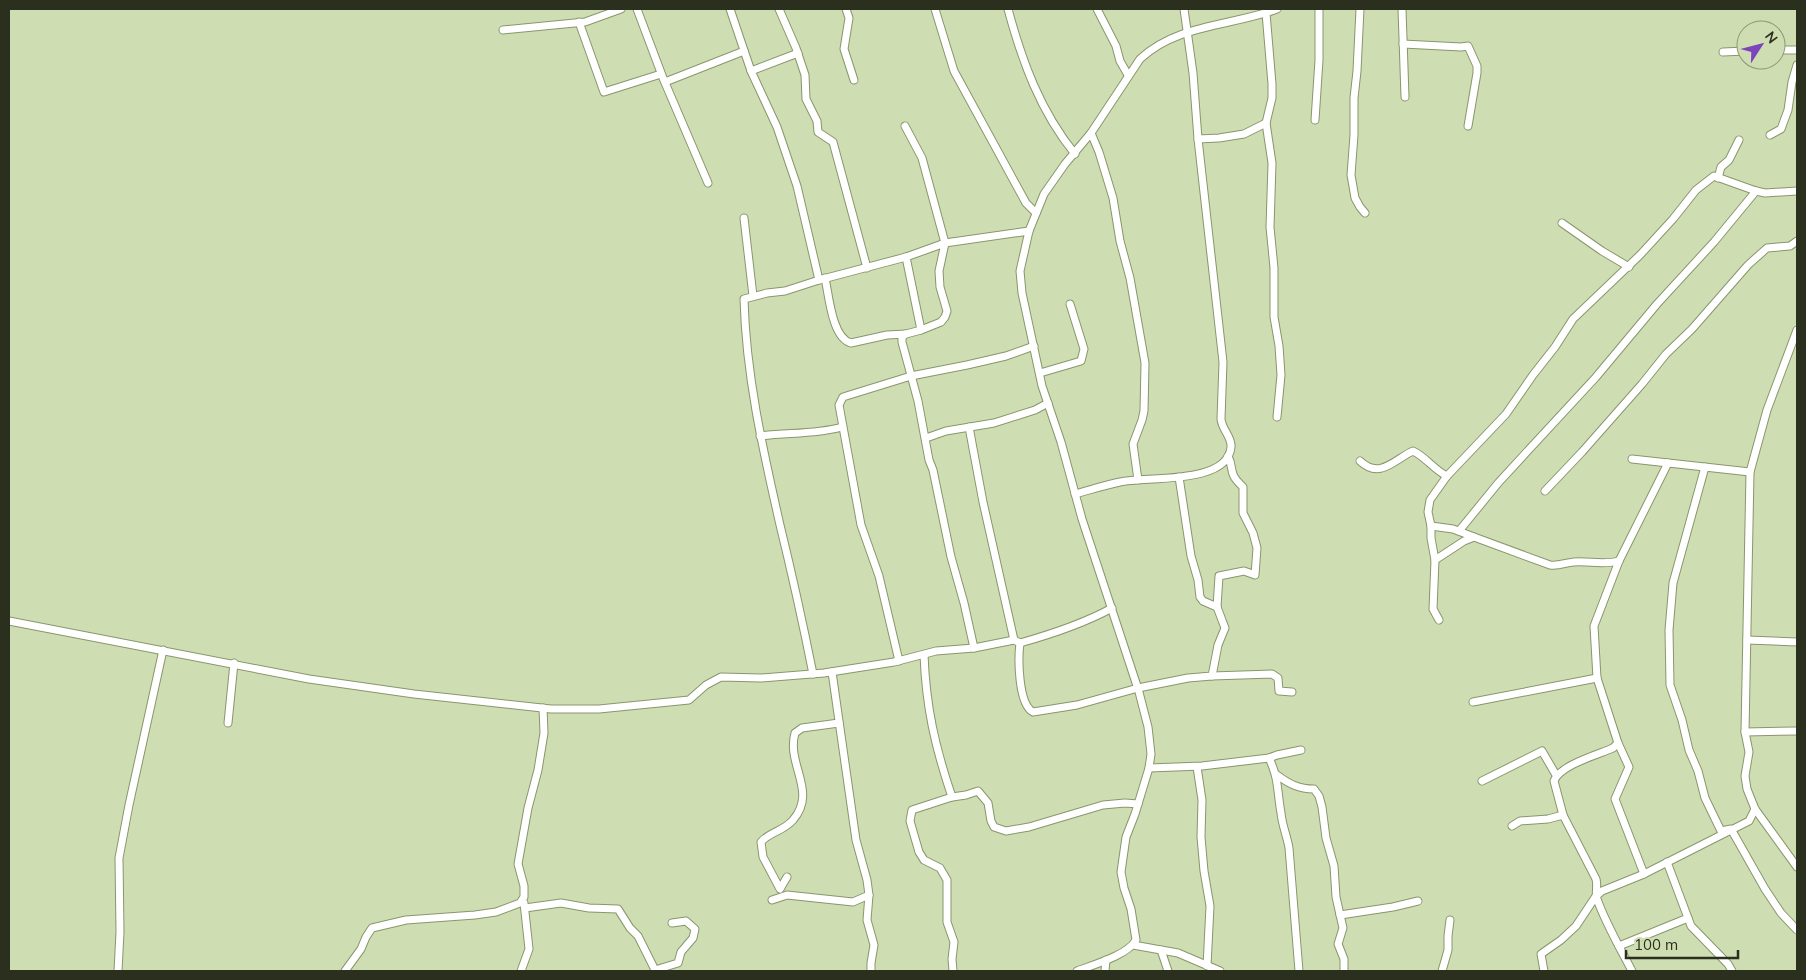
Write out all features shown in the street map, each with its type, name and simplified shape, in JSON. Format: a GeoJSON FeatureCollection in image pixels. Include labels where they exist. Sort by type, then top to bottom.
{"type":"FeatureCollection","features":[{"type":"Feature","properties":{"kind":"street"},"geometry":{"type":"LineString","coordinates":[[503,30],[579,22],[621,9]]}},
{"type":"Feature","properties":{"kind":"street"},"geometry":{"type":"LineString","coordinates":[[637,9],[661,74],[708,183]]}},
{"type":"Feature","properties":{"kind":"street"},"geometry":{"type":"LineString","coordinates":[[730,9],[744,51],[777,127],[798,186],[837,330],[845,342],[851,343],[921,330],[941,322],[947,311],[940,287],[939,271],[945,244],[922,158],[905,126]]}},
{"type":"Feature","properties":{"kind":"street"},"geometry":{"type":"LineString","coordinates":[[779,9],[798,53],[805,75],[806,99],[817,121],[818,132],[833,142],[867,268]]}},
{"type":"Feature","properties":{"kind":"street"},"geometry":{"type":"LineString","coordinates":[[846,9],[849,18],[844,49],[854,80]]}},
{"type":"Feature","properties":{"kind":"street"},"geometry":{"type":"LineString","coordinates":[[936,9],[954,71],[1026,203],[1036,213]]}},
{"type":"Feature","properties":{"kind":"street"},"geometry":{"type":"LineString","coordinates":[[1008,9],[1020,52],[1046,112],[1064,141],[1075,154]]}},
{"type":"Feature","properties":{"kind":"street"},"geometry":{"type":"LineString","coordinates":[[1097,9],[1128,75]]}},
{"type":"Feature","properties":{"kind":"street"},"geometry":{"type":"LineString","coordinates":[[1075,494],[1120,481],[1203,474],[1221,464],[1228,456],[1231,448],[1230,440],[1222,427],[1221,419],[1223,362],[1198,139],[1193,73],[1184,9]]}},
{"type":"Feature","properties":{"kind":"street"},"geometry":{"type":"LineString","coordinates":[[1077,971],[1106,960],[1133,945],[1136,940],[1135,928],[1121,872],[1126,837],[1149,768],[1151,754],[1148,727],[1138,688],[1075,494],[1048,403],[1022,293],[1020,271],[1029,231],[1044,194],[1065,164],[1091,133],[1140,59],[1151,49],[1187,32],[1278,9]]}},
{"type":"Feature","properties":{"kind":"street"},"geometry":{"type":"LineString","coordinates":[[1315,120],[1319,60],[1318,9]]}},
{"type":"Feature","properties":{"kind":"street"},"geometry":{"type":"LineString","coordinates":[[1360,9],[1351,175],[1355,198],[1365,213]]}},
{"type":"Feature","properties":{"kind":"street"},"geometry":{"type":"LineString","coordinates":[[1402,9],[1405,97]]}},
{"type":"Feature","properties":{"kind":"street"},"geometry":{"type":"LineString","coordinates":[[1266,13],[1272,98],[1266,123],[1272,163],[1270,227],[1274,268],[1274,317],[1281,375],[1276,417]]}},
{"type":"Feature","properties":{"kind":"street"},"geometry":{"type":"LineString","coordinates":[[579,22],[604,92],[661,74]]}},
{"type":"Feature","properties":{"kind":"street"},"geometry":{"type":"LineString","coordinates":[[1403,44],[1468,46],[1477,66],[1468,126]]}},
{"type":"Feature","properties":{"kind":"street"},"geometry":{"type":"LineString","coordinates":[[665,82],[744,51]]}},
{"type":"Feature","properties":{"kind":"street"},"geometry":{"type":"LineString","coordinates":[[1724,52],[1736,52]]}},
{"type":"Feature","properties":{"kind":"street"},"geometry":{"type":"LineString","coordinates":[[752,71],[798,53]]}},
{"type":"Feature","properties":{"kind":"street"},"geometry":{"type":"LineString","coordinates":[[1770,135],[1781,129],[1788,110],[1792,82],[1797,65]]}},
{"type":"Feature","properties":{"kind":"street"},"geometry":{"type":"LineString","coordinates":[[1198,139],[1244,134],[1266,123]]}},
{"type":"Feature","properties":{"kind":"street"},"geometry":{"type":"LineString","coordinates":[[1091,133],[1100,152],[1113,198],[1145,363],[1144,411],[1133,444],[1138,480]]}},
{"type":"Feature","properties":{"kind":"street"},"geometry":{"type":"LineString","coordinates":[[1718,178],[1720,167],[1728,160],[1739,140]]}},
{"type":"Feature","properties":{"kind":"street"},"geometry":{"type":"LineString","coordinates":[[1439,620],[1433,609],[1434,560],[1431,538],[1432,526],[1428,512],[1430,500],[1447,476],[1506,414],[1573,319],[1629,267],[1673,219],[1696,190],[1714,176],[1756,191],[1797,191]]}},
{"type":"Feature","properties":{"kind":"street"},"geometry":{"type":"LineString","coordinates":[[1459,531],[1499,482],[1596,377],[1756,191]]}},
{"type":"Feature","properties":{"kind":"street"},"geometry":{"type":"LineString","coordinates":[[744,218],[753,296]]}},
{"type":"Feature","properties":{"kind":"street"},"geometry":{"type":"LineString","coordinates":[[1562,223],[1602,252],[1629,267]]}},
{"type":"Feature","properties":{"kind":"street"},"geometry":{"type":"LineString","coordinates":[[813,674],[799,604],[760,436],[750,374],[744,322],[744,299],[785,291],[945,244],[1029,231]]}},
{"type":"Feature","properties":{"kind":"street"},"geometry":{"type":"LineString","coordinates":[[1545,491],[1582,452],[1666,354],[1692,329],[1748,265],[1766,248],[1790,246],[1797,241]]}},
{"type":"Feature","properties":{"kind":"street"},"geometry":{"type":"LineString","coordinates":[[906,257],[921,330]]}},
{"type":"Feature","properties":{"kind":"street"},"geometry":{"type":"LineString","coordinates":[[1040,372],[1081,361],[1084,349],[1070,304]]}},
{"type":"Feature","properties":{"kind":"street"},"geometry":{"type":"LineString","coordinates":[[1797,330],[1795,344],[1767,410],[1750,472],[1745,732],[1749,752],[1746,781],[1756,809],[1797,867]]}},
{"type":"Feature","properties":{"kind":"street"},"geometry":{"type":"LineString","coordinates":[[906,334],[902,338],[902,342],[926,438],[929,460],[933,470],[951,557],[974,648]]}},
{"type":"Feature","properties":{"kind":"street"},"geometry":{"type":"LineString","coordinates":[[899,661],[879,576],[861,525],[839,405],[843,397],[911,376],[1006,356],[1034,346]]}},
{"type":"Feature","properties":{"kind":"street"},"geometry":{"type":"LineString","coordinates":[[926,438],[946,431],[994,424],[1035,410],[1048,403]]}},
{"type":"Feature","properties":{"kind":"street"},"geometry":{"type":"LineString","coordinates":[[760,436],[810,434],[842,427]]}},
{"type":"Feature","properties":{"kind":"street"},"geometry":{"type":"LineString","coordinates":[[969,427],[983,502],[1017,641],[1019,676],[1026,706],[1033,712],[1077,705],[1138,688],[1188,678],[1212,676],[1272,674],[1278,678],[1280,691],[1292,692]]}},
{"type":"Feature","properties":{"kind":"street"},"geometry":{"type":"LineString","coordinates":[[1360,460],[1365,466],[1376,469],[1388,467],[1413,450],[1439,472],[1447,476]]}},
{"type":"Feature","properties":{"kind":"street"},"geometry":{"type":"LineString","coordinates":[[1212,676],[1218,645],[1225,628],[1217,607],[1218,576],[1244,571],[1255,575],[1257,548],[1253,533],[1243,513],[1243,486],[1230,471],[1232,463],[1228,456]]}},
{"type":"Feature","properties":{"kind":"street"},"geometry":{"type":"LineString","coordinates":[[1632,459],[1750,472]]}},
{"type":"Feature","properties":{"kind":"street"},"geometry":{"type":"LineString","coordinates":[[1644,874],[1615,799],[1628,767],[1618,743],[1597,678],[1594,626],[1619,561],[1668,463]]}},
{"type":"Feature","properties":{"kind":"street"},"geometry":{"type":"LineString","coordinates":[[1705,467],[1673,583],[1669,630],[1670,685],[1682,720],[1689,750],[1698,770],[1705,798],[1721,831],[1731,829]]}},
{"type":"Feature","properties":{"kind":"street"},"geometry":{"type":"LineString","coordinates":[[1179,477],[1199,594],[1203,601],[1217,607]]}},
{"type":"Feature","properties":{"kind":"street"},"geometry":{"type":"LineString","coordinates":[[1432,526],[1459,531],[1550,565],[1560,566],[1571,562],[1612,563],[1619,561]]}},
{"type":"Feature","properties":{"kind":"street"},"geometry":{"type":"LineString","coordinates":[[1434,560],[1464,541],[1474,537]]}},
{"type":"Feature","properties":{"kind":"street"},"geometry":{"type":"LineString","coordinates":[[9,620],[234,663],[280,674],[414,694],[543,708],[599,709],[690,700],[706,686],[721,677],[761,678],[832,672],[899,661],[954,649],[974,648],[1017,641],[1072,627],[1091,620],[1112,608]]}},
{"type":"Feature","properties":{"kind":"street"},"geometry":{"type":"LineString","coordinates":[[1747,640],[1797,642]]}},
{"type":"Feature","properties":{"kind":"street"},"geometry":{"type":"LineString","coordinates":[[118,971],[120,932],[119,858],[163,650]]}},
{"type":"Feature","properties":{"kind":"street"},"geometry":{"type":"LineString","coordinates":[[924,655],[926,687],[934,739],[952,797]]}},
{"type":"Feature","properties":{"kind":"street"},"geometry":{"type":"LineString","coordinates":[[228,723],[234,663]]}},
{"type":"Feature","properties":{"kind":"street"},"geometry":{"type":"LineString","coordinates":[[832,672],[856,840],[867,880],[869,895],[868,920],[874,945],[870,963],[871,971]]}},
{"type":"Feature","properties":{"kind":"street"},"geometry":{"type":"LineString","coordinates":[[1473,702],[1597,678]]}},
{"type":"Feature","properties":{"kind":"street"},"geometry":{"type":"LineString","coordinates":[[521,971],[529,949],[524,886],[518,864],[528,808],[538,770],[544,732],[543,708]]}},
{"type":"Feature","properties":{"kind":"street"},"geometry":{"type":"LineString","coordinates":[[787,877],[780,889],[763,857],[761,842],[765,837],[784,828],[793,820],[802,806],[804,792],[796,767],[795,733],[802,728],[839,722]]}},
{"type":"Feature","properties":{"kind":"street"},"geometry":{"type":"LineString","coordinates":[[1745,732],[1797,731]]}},
{"type":"Feature","properties":{"kind":"street"},"geometry":{"type":"LineString","coordinates":[[1618,743],[1613,748],[1564,769],[1556,775],[1554,780],[1563,815],[1596,879],[1598,886],[1596,896],[1632,971]]}},
{"type":"Feature","properties":{"kind":"street"},"geometry":{"type":"LineString","coordinates":[[1149,768],[1197,766],[1269,758],[1301,750]]}},
{"type":"Feature","properties":{"kind":"street"},"geometry":{"type":"LineString","coordinates":[[1482,781],[1542,751],[1556,775]]}},
{"type":"Feature","properties":{"kind":"street"},"geometry":{"type":"LineString","coordinates":[[1269,758],[1277,775],[1281,815],[1286,832],[1299,971]]}},
{"type":"Feature","properties":{"kind":"street"},"geometry":{"type":"LineString","coordinates":[[1197,766],[1202,800],[1201,837],[1204,871],[1210,906],[1207,966]]}},
{"type":"Feature","properties":{"kind":"street"},"geometry":{"type":"LineString","coordinates":[[1277,775],[1288,784],[1303,789],[1314,789],[1319,796],[1326,838],[1334,866],[1336,897],[1343,928],[1338,944],[1344,959],[1344,971]]}},
{"type":"Feature","properties":{"kind":"street"},"geometry":{"type":"LineString","coordinates":[[953,971],[954,942],[947,922],[947,880],[940,868],[924,860],[920,852],[910,821],[912,810],[978,791],[988,803],[994,827],[1006,831],[1029,827],[1103,805],[1138,804]]}},
{"type":"Feature","properties":{"kind":"street"},"geometry":{"type":"LineString","coordinates":[[1544,971],[1541,954],[1561,940],[1576,926],[1596,896],[1602,891],[1644,874],[1749,821],[1756,809]]}},
{"type":"Feature","properties":{"kind":"street"},"geometry":{"type":"LineString","coordinates":[[1512,826],[1520,821],[1548,819],[1563,815]]}},
{"type":"Feature","properties":{"kind":"street"},"geometry":{"type":"LineString","coordinates":[[1731,829],[1776,905],[1797,930]]}},
{"type":"Feature","properties":{"kind":"street"},"geometry":{"type":"LineString","coordinates":[[1667,862],[1691,926],[1728,964],[1732,971]]}},
{"type":"Feature","properties":{"kind":"street"},"geometry":{"type":"LineString","coordinates":[[772,900],[787,896],[853,902],[862,900],[869,895]]}},
{"type":"Feature","properties":{"kind":"street"},"geometry":{"type":"LineString","coordinates":[[345,971],[372,928],[406,920],[496,912],[520,903],[524,897]]}},
{"type":"Feature","properties":{"kind":"street"},"geometry":{"type":"LineString","coordinates":[[1340,914],[1393,907],[1418,901]]}},
{"type":"Feature","properties":{"kind":"street"},"geometry":{"type":"LineString","coordinates":[[525,908],[561,903],[589,908],[618,909],[630,928],[638,936],[655,970],[678,963],[681,952],[693,938],[695,930],[686,921],[672,923]]}},
{"type":"Feature","properties":{"kind":"street"},"geometry":{"type":"LineString","coordinates":[[1619,946],[1688,918]]}},
{"type":"Feature","properties":{"kind":"street"},"geometry":{"type":"LineString","coordinates":[[1442,971],[1448,950],[1450,920]]}},
{"type":"Feature","properties":{"kind":"street"},"geometry":{"type":"LineString","coordinates":[[1133,945],[1178,953],[1220,971]]}},
{"type":"Feature","properties":{"kind":"street"},"geometry":{"type":"LineString","coordinates":[[1161,950],[1168,971]]}},
{"type":"Feature","properties":{"kind":"street"},"geometry":{"type":"LineString","coordinates":[[1105,971],[1106,960]]}}]}
